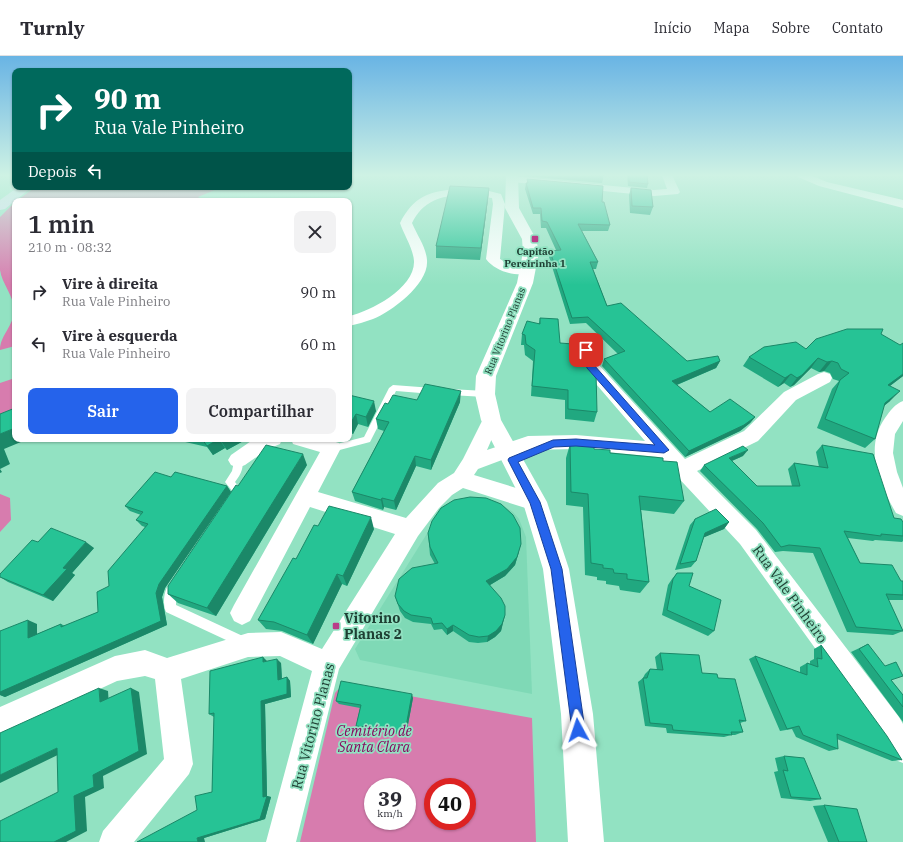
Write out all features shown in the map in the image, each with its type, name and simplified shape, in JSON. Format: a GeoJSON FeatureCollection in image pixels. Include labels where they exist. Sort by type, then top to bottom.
{"type":"FeatureCollection","features":[{"type":"Feature","properties":{"kind":"street"},"geometry":{"type":"LineString","coordinates":[[352,320],[370,316],[395,298],[412,283],[420,266],[418,251],[406,223],[410,212]]}},
{"type":"Feature","properties":{"kind":"street"},"geometry":{"type":"LineString","coordinates":[[498,212],[493,259],[496,264],[503,267],[527,270]]}},
{"type":"Feature","properties":{"kind":"street","name":"Rua Vitorino Planas"},"geometry":{"type":"LineString","coordinates":[[514,212],[529,239],[531,252],[525,283],[486,376],[485,394],[491,420],[535,502],[556,569],[577,714],[586,842]]}},
{"type":"Feature","properties":{"kind":"street","name":"Rua Vale Pinheiro"},"geometry":{"type":"LineString","coordinates":[[586,350],[590,366],[664,450],[748,537],[889,727],[903,749]]}},
{"type":"Feature","properties":{"kind":"street"},"geometry":{"type":"LineString","coordinates":[[683,469],[730,448],[751,436],[790,396],[824,378]]}},
{"type":"Feature","properties":{"kind":"street"},"geometry":{"type":"LineString","coordinates":[[903,408],[886,433],[884,459],[893,491],[903,507]]}},
{"type":"Feature","properties":{"kind":"street"},"geometry":{"type":"LineString","coordinates":[[491,420],[466,471],[535,502]]}},
{"type":"Feature","properties":{"kind":"street"},"geometry":{"type":"LineString","coordinates":[[238,460],[266,442]]}},
{"type":"Feature","properties":{"kind":"street"},"geometry":{"type":"LineString","coordinates":[[242,613],[332,448],[311,442]]}},
{"type":"Feature","properties":{"kind":"street"},"geometry":{"type":"LineString","coordinates":[[510,455],[553,443],[576,442],[664,450]]}},
{"type":"Feature","properties":{"kind":"street","name":"Rua Vitorino Planas"},"geometry":{"type":"LineString","coordinates":[[281,842],[327,664],[410,529],[432,502],[466,471],[510,455]]}},
{"type":"Feature","properties":{"kind":"street"},"geometry":{"type":"LineString","coordinates":[[305,497],[410,529]]}},
{"type":"Feature","properties":{"kind":"street"},"geometry":{"type":"LineString","coordinates":[[0,721],[115,669],[145,663],[167,671],[248,645],[281,644],[327,664]]}},
{"type":"Feature","properties":{"kind":"street"},"geometry":{"type":"LineString","coordinates":[[114,842],[179,764],[167,671]]}},
{"type":"Feature","properties":{"kind":"lane"},"geometry":{"type":"LineString","coordinates":[[332,448],[367,440],[393,388],[485,394]]}},
{"type":"Feature","properties":{"kind":"lane"},"geometry":{"type":"LineString","coordinates":[[229,505],[238,492],[230,482],[236,472],[238,460]]}},
{"type":"Feature","properties":{"kind":"lane"},"geometry":{"type":"LineString","coordinates":[[182,574],[170,593],[170,608],[248,645]]}},
{"type":"Feature","properties":{"kind":"shaded area"},"geometry":{"type":"Polygon","coordinates":[[[486,499],[496,501],[513,512],[519,519],[526,537],[532,694],[360,660],[355,649],[438,516],[486,499]]]}},
{"type":"Feature","properties":{"kind":"green space"},"geometry":{"type":"Polygon","coordinates":[[[5,212],[12,212],[12,300],[0,270],[0,217],[5,212]]]}},
{"type":"Feature","properties":{"kind":"green space"},"geometry":{"type":"Polygon","coordinates":[[[12,321],[12,347],[0,350],[2,340],[12,321]]]}},
{"type":"Feature","properties":{"kind":"green space"},"geometry":{"type":"Polygon","coordinates":[[[12,379],[12,412],[0,416],[0,383],[12,379]]]}},
{"type":"Feature","properties":{"kind":"green space"},"geometry":{"type":"Polygon","coordinates":[[[0,494],[10,498],[11,520],[0,532],[0,494]]]}},
{"type":"Feature","properties":{"kind":"green space","name":"Cemitério de Santa Clara"},"geometry":{"type":"Polygon","coordinates":[[[343,684],[532,718],[536,842],[300,842],[335,693],[343,684]]]}},
{"type":"Feature","properties":{"kind":"building"},"geometry":{"type":"Polygon","coordinates":[[[444,212],[486,212],[481,248],[436,246],[444,212]]]}},
{"type":"Feature","properties":{"kind":"building"},"geometry":{"type":"Polygon","coordinates":[[[541,212],[607,212],[610,225],[578,224],[598,262],[590,262],[607,306],[621,303],[687,361],[718,356],[720,361],[672,381],[710,412],[730,399],[755,417],[744,425],[689,451],[604,359],[625,351],[588,317],[572,318],[550,251],[561,250],[547,222],[542,221],[541,212]]]}},
{"type":"Feature","properties":{"kind":"building"},"geometry":{"type":"Polygon","coordinates":[[[540,318],[558,319],[560,343],[573,344],[596,372],[597,412],[568,409],[568,390],[532,386],[535,350],[526,344],[525,335],[522,334],[527,321],[540,324],[540,318]]]}},
{"type":"Feature","properties":{"kind":"building"},"geometry":{"type":"Polygon","coordinates":[[[847,329],[883,329],[881,334],[900,345],[903,343],[903,374],[888,385],[900,391],[885,403],[875,439],[825,419],[840,380],[849,373],[841,369],[838,363],[832,361],[827,362],[818,358],[802,375],[797,378],[791,374],[785,378],[749,357],[764,347],[796,342],[806,349],[816,339],[847,329]]]}},
{"type":"Feature","properties":{"kind":"building"},"geometry":{"type":"Polygon","coordinates":[[[425,384],[461,391],[431,460],[415,456],[394,501],[382,498],[381,500],[352,492],[389,422],[376,419],[385,403],[388,404],[393,395],[417,400],[425,384]]]}},
{"type":"Feature","properties":{"kind":"building"},"geometry":{"type":"Polygon","coordinates":[[[352,396],[374,401],[366,417],[356,414],[352,421],[352,396]]]}},
{"type":"Feature","properties":{"kind":"building"},"geometry":{"type":"Polygon","coordinates":[[[12,409],[12,429],[0,434],[0,414],[12,409]]]}},
{"type":"Feature","properties":{"kind":"building"},"geometry":{"type":"Polygon","coordinates":[[[204,442],[214,442],[207,446],[204,442]]]}},
{"type":"Feature","properties":{"kind":"building"},"geometry":{"type":"Polygon","coordinates":[[[570,444],[594,446],[594,449],[610,450],[610,453],[663,458],[663,461],[677,462],[684,501],[639,496],[649,582],[627,579],[627,574],[614,573],[613,569],[603,568],[603,565],[591,563],[588,494],[571,492],[570,444]]]}},
{"type":"Feature","properties":{"kind":"building"},"geometry":{"type":"Polygon","coordinates":[[[266,445],[303,454],[207,608],[168,594],[168,586],[236,485],[238,486],[266,445]]]}},
{"type":"Feature","properties":{"kind":"building"},"geometry":{"type":"Polygon","coordinates":[[[822,445],[873,454],[894,518],[901,519],[903,522],[903,536],[881,534],[881,536],[844,531],[860,563],[892,565],[901,581],[903,581],[903,595],[886,594],[903,631],[856,627],[820,548],[789,545],[781,547],[763,523],[704,465],[743,446],[748,450],[729,458],[757,486],[800,486],[794,463],[828,468],[822,445]]]}},
{"type":"Feature","properties":{"kind":"building"},"geometry":{"type":"Polygon","coordinates":[[[155,472],[171,477],[175,472],[227,486],[159,584],[156,593],[161,621],[0,692],[0,631],[28,620],[28,638],[61,624],[61,627],[98,612],[97,592],[109,586],[108,571],[148,524],[136,520],[143,512],[125,506],[155,472]]]}},
{"type":"Feature","properties":{"kind":"building"},"geometry":{"type":"Polygon","coordinates":[[[470,497],[486,498],[501,504],[513,515],[520,528],[521,544],[517,557],[507,569],[486,581],[501,598],[505,606],[505,615],[502,624],[496,631],[488,636],[479,637],[469,635],[453,625],[447,629],[442,623],[433,624],[431,618],[411,615],[404,611],[398,604],[395,596],[399,579],[412,568],[438,563],[430,547],[428,533],[432,521],[441,508],[454,500],[470,497]]]}},
{"type":"Feature","properties":{"kind":"building"},"geometry":{"type":"Polygon","coordinates":[[[329,506],[371,517],[343,576],[337,574],[307,635],[274,622],[258,620],[293,558],[296,559],[314,525],[318,526],[329,506]]]}},
{"type":"Feature","properties":{"kind":"building"},"geometry":{"type":"Polygon","coordinates":[[[716,509],[729,522],[705,533],[696,561],[680,564],[695,519],[716,509]]]}},
{"type":"Feature","properties":{"kind":"building"},"geometry":{"type":"Polygon","coordinates":[[[51,528],[86,542],[63,568],[67,569],[43,595],[0,577],[0,574],[32,540],[38,542],[51,528]]]}},
{"type":"Feature","properties":{"kind":"building"},"geometry":{"type":"Polygon","coordinates":[[[677,573],[693,573],[689,586],[721,600],[714,631],[667,610],[673,579],[677,573]]]}},
{"type":"Feature","properties":{"kind":"building"},"geometry":{"type":"Polygon","coordinates":[[[868,644],[885,666],[896,662],[903,676],[891,680],[903,695],[903,707],[859,649],[868,644]]]}},
{"type":"Feature","properties":{"kind":"building"},"geometry":{"type":"Polygon","coordinates":[[[821,645],[887,736],[902,760],[837,734],[838,749],[803,735],[799,726],[787,729],[755,656],[807,675],[807,663],[818,667],[817,658],[822,659],[821,645]]]}},
{"type":"Feature","properties":{"kind":"building"},"geometry":{"type":"Polygon","coordinates":[[[660,653],[699,655],[702,673],[717,674],[718,678],[735,679],[746,721],[739,720],[743,732],[731,732],[732,735],[673,730],[672,725],[650,723],[643,678],[647,678],[650,669],[663,670],[660,653]]]}},
{"type":"Feature","properties":{"kind":"building"},"geometry":{"type":"Polygon","coordinates":[[[263,657],[263,662],[277,659],[278,680],[287,677],[287,694],[261,701],[263,797],[267,796],[260,819],[197,838],[198,842],[137,842],[197,810],[195,796],[212,792],[214,713],[209,714],[210,671],[263,657]]]}},
{"type":"Feature","properties":{"kind":"building"},"geometry":{"type":"Polygon","coordinates":[[[341,681],[412,694],[405,732],[356,726],[361,705],[336,701],[341,681]]]}},
{"type":"Feature","properties":{"kind":"building"},"geometry":{"type":"Polygon","coordinates":[[[99,688],[100,702],[131,688],[139,751],[93,775],[94,787],[74,796],[76,831],[54,842],[0,842],[0,821],[58,792],[57,748],[0,775],[0,733],[99,688]]]}},
{"type":"Feature","properties":{"kind":"building"},"geometry":{"type":"Polygon","coordinates":[[[784,756],[804,758],[821,799],[791,797],[783,770],[788,771],[784,756]]]}},
{"type":"Feature","properties":{"kind":"building"},"geometry":{"type":"Polygon","coordinates":[[[824,805],[857,809],[867,842],[839,842],[824,805]]]}},
{"type":"Feature","properties":{"kind":"place","name":"Capitão Pereirinha 1"},"geometry":{"type":"Point","coordinates":[535,239]}},
{"type":"Feature","properties":{"kind":"place","name":"Vitorino Planas 2"},"geometry":{"type":"Point","coordinates":[336,626]}},
{"type":"Feature","properties":{"kind":"route"},"geometry":{"type":"LineString","coordinates":[[578,730],[556,569],[535,502],[512,460],[553,443],[576,442],[664,450],[590,366],[586,350]]}}]}
